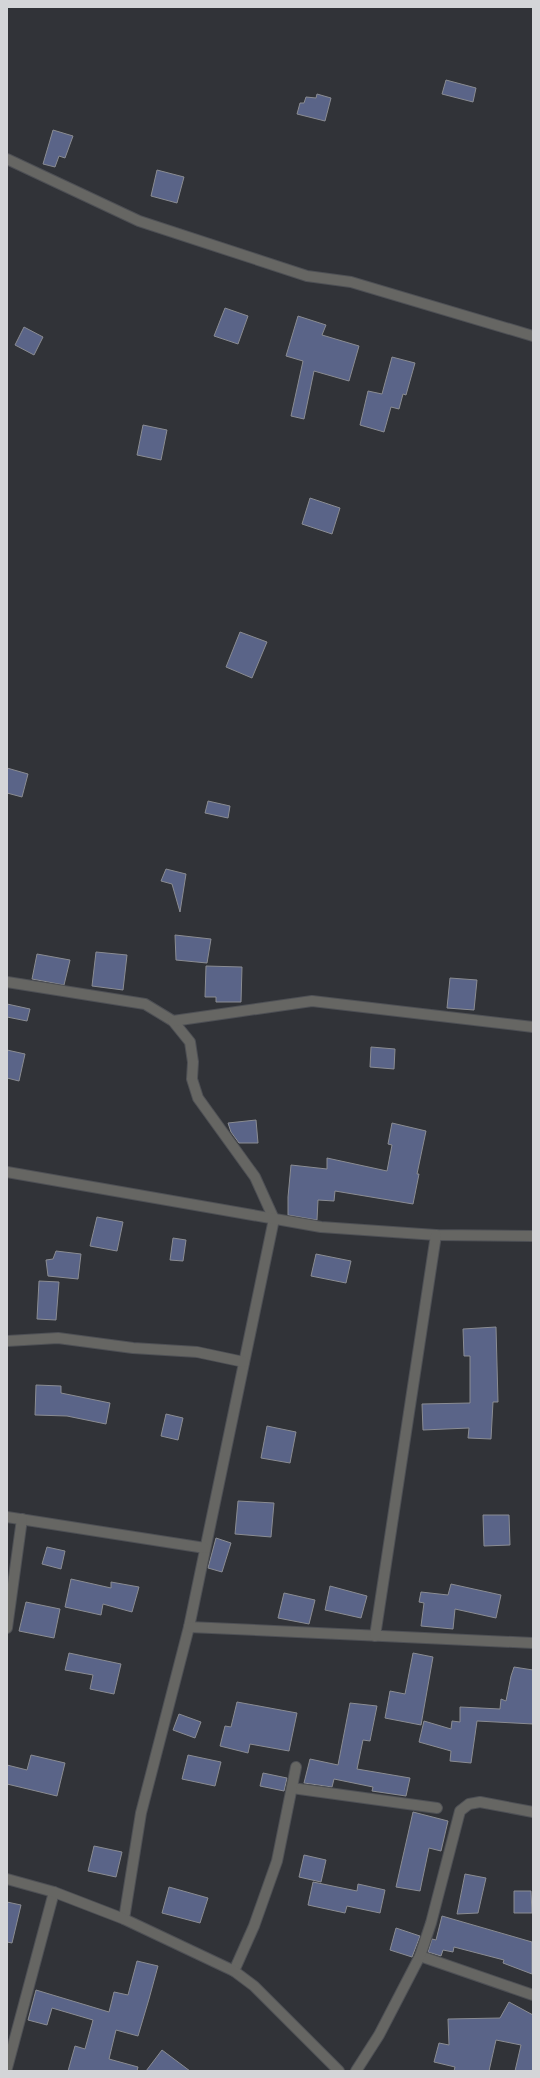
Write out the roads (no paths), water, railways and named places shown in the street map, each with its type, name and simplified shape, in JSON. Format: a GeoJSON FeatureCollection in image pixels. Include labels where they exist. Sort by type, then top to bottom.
{"type":"FeatureCollection","features":[{"type":"Feature","properties":{"kind":"street"},"geometry":{"type":"LineString","coordinates":[[7,159],[139,221],[307,276],[351,282],[533,336]]}},
{"type":"Feature","properties":{"kind":"street"},"geometry":{"type":"LineString","coordinates":[[7,982],[145,1004],[173,1021],[190,1042],[193,1062],[192,1079],[198,1098],[255,1177],[274,1219],[189,1626],[141,1813],[124,1919]]}},
{"type":"Feature","properties":{"kind":"street"},"geometry":{"type":"LineString","coordinates":[[173,1021],[312,1001],[533,1027]]}},
{"type":"Feature","properties":{"kind":"street"},"geometry":{"type":"LineString","coordinates":[[7,1172],[321,1227],[436,1235],[533,1236]]}},
{"type":"Feature","properties":{"kind":"street"},"geometry":{"type":"LineString","coordinates":[[375,1636],[436,1235]]}},
{"type":"Feature","properties":{"kind":"street"},"geometry":{"type":"LineString","coordinates":[[7,1341],[58,1338],[133,1348],[197,1352],[244,1362]]}},
{"type":"Feature","properties":{"kind":"street"},"geometry":{"type":"LineString","coordinates":[[7,1516],[205,1548]]}},
{"type":"Feature","properties":{"kind":"street"},"geometry":{"type":"LineString","coordinates":[[7,1628],[22,1519]]}},
{"type":"Feature","properties":{"kind":"street"},"geometry":{"type":"LineString","coordinates":[[189,1626],[533,1643]]}},
{"type":"Feature","properties":{"kind":"street"},"geometry":{"type":"LineString","coordinates":[[234,1971],[254,1926],[277,1861],[296,1767]]}},
{"type":"Feature","properties":{"kind":"street"},"geometry":{"type":"LineString","coordinates":[[292,1788],[437,1808]]}},
{"type":"Feature","properties":{"kind":"street"},"geometry":{"type":"LineString","coordinates":[[356,2071],[379,2035],[420,1956],[431,1923],[460,1811],[469,1804],[480,1802],[533,1812]]}},
{"type":"Feature","properties":{"kind":"street"},"geometry":{"type":"LineString","coordinates":[[7,1879],[54,1892],[124,1919],[234,1971],[254,1986],[335,2070]]}},
{"type":"Feature","properties":{"kind":"street"},"geometry":{"type":"LineString","coordinates":[[7,2068],[54,1892]]}},
{"type":"Feature","properties":{"kind":"street"},"geometry":{"type":"LineString","coordinates":[[420,1956],[533,1995]]}}]}
